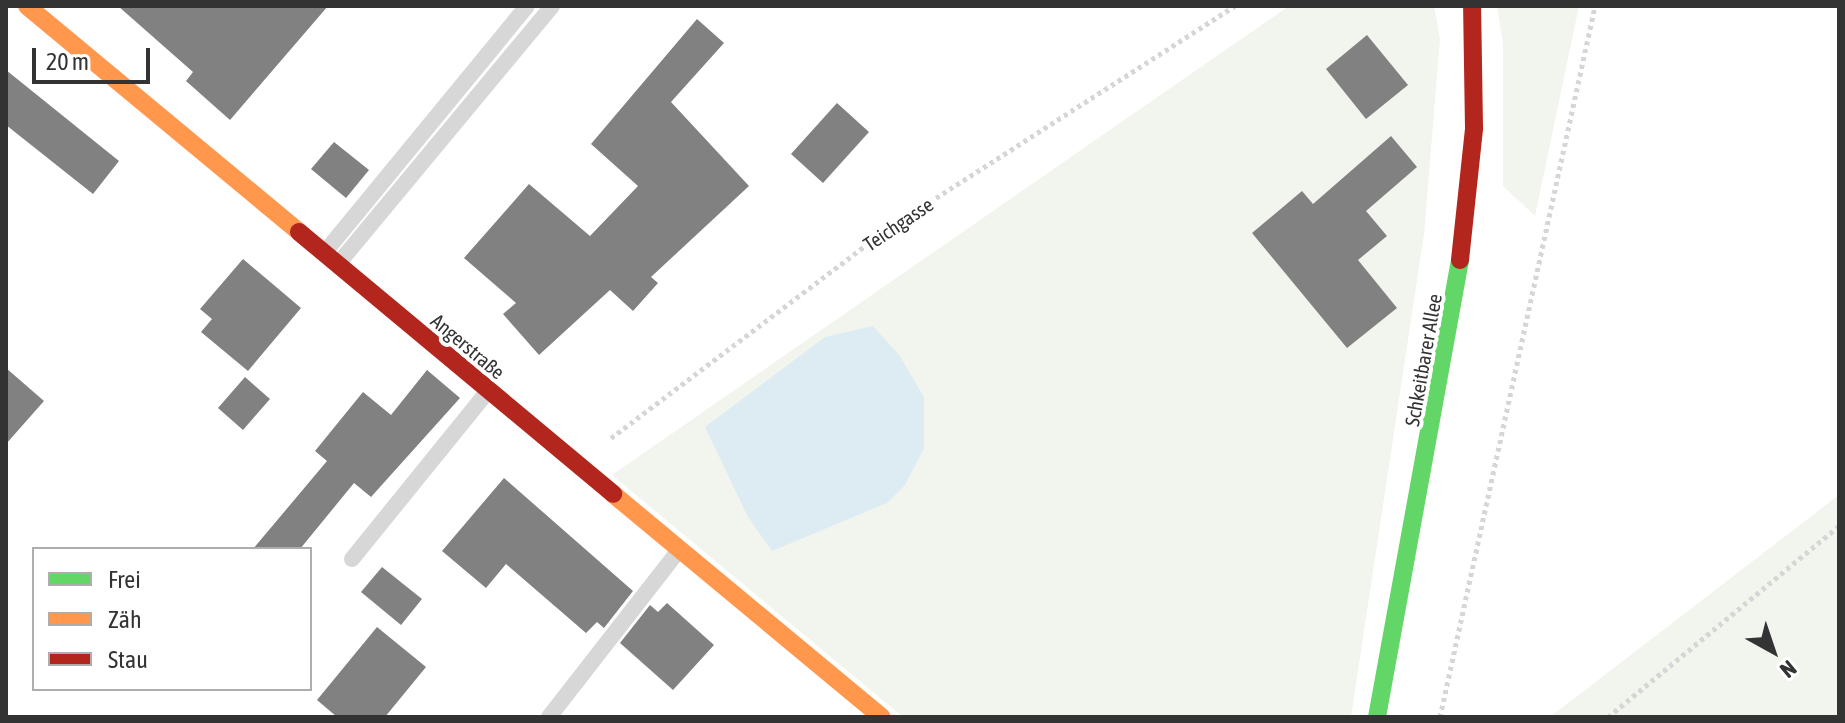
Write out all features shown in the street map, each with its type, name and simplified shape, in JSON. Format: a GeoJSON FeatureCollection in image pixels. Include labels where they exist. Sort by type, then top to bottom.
{"type":"FeatureCollection","features":[{"type":"Feature","properties":{"kind":"street","name":"Angerstraße"},"geometry":{"type":"LineString","coordinates":[[27,6],[882,717]]}},
{"type":"Feature","properties":{"kind":"street","name":"Schkeitbarer Allee"},"geometry":{"type":"LineString","coordinates":[[1377,717],[1460,270],[1474,128],[1472,6]]}},
{"type":"Feature","properties":{"kind":"lane"},"geometry":{"type":"LineString","coordinates":[[330,259],[527,6]]}},
{"type":"Feature","properties":{"kind":"lane"},"geometry":{"type":"LineString","coordinates":[[330,259],[552,6]]}},
{"type":"Feature","properties":{"kind":"lane"},"geometry":{"type":"LineString","coordinates":[[352,559],[488,391]]}},
{"type":"Feature","properties":{"kind":"lane"},"geometry":{"type":"LineString","coordinates":[[549,717],[679,550]]}},
{"type":"Feature","properties":{"kind":"path","name":"Teichgasse"},"geometry":{"type":"LineString","coordinates":[[576,464],[889,228],[1235,6]]}},
{"type":"Feature","properties":{"kind":"path"},"geometry":{"type":"LineString","coordinates":[[1440,717],[1595,6]]}},
{"type":"Feature","properties":{"kind":"path"},"geometry":{"type":"LineString","coordinates":[[1608,717],[1839,526]]}},
{"type":"Feature","properties":{"kind":"shaded area"},"geometry":{"type":"Polygon","coordinates":[[[1289,6],[1434,6],[1440,39],[1424,234],[1351,717],[903,717],[612,475],[1289,6]]]}},
{"type":"Feature","properties":{"kind":"shaded area"},"geometry":{"type":"Polygon","coordinates":[[[1497,6],[1579,6],[1535,216],[1503,186],[1503,44],[1497,6]]]}},
{"type":"Feature","properties":{"kind":"shaded area"},"geometry":{"type":"Polygon","coordinates":[[[873,326],[899,355],[924,397],[924,448],[905,485],[887,503],[772,551],[748,517],[705,427],[825,337],[873,326]]]}},
{"type":"Feature","properties":{"kind":"shaded area"},"geometry":{"type":"Polygon","coordinates":[[[1839,495],[1839,717],[1550,717],[1839,495]]]}},
{"type":"Feature","properties":{"kind":"building"},"geometry":{"type":"Polygon","coordinates":[[[118,6],[328,6],[230,120],[186,81],[193,72],[118,6]]]}},
{"type":"Feature","properties":{"kind":"building"},"geometry":{"type":"Polygon","coordinates":[[[697,19],[724,43],[671,102],[749,186],[651,277],[658,283],[633,311],[610,290],[539,355],[503,314],[516,303],[464,258],[529,184],[590,236],[638,186],[591,144],[697,19]]]}},
{"type":"Feature","properties":{"kind":"building"},"geometry":{"type":"Polygon","coordinates":[[[1367,35],[1408,85],[1366,119],[1326,69],[1367,35]]]}},
{"type":"Feature","properties":{"kind":"building"},"geometry":{"type":"Polygon","coordinates":[[[6,70],[119,161],[93,194],[6,125],[6,70]]]}},
{"type":"Feature","properties":{"kind":"building"},"geometry":{"type":"Polygon","coordinates":[[[837,103],[869,132],[823,183],[791,154],[837,103]]]}},
{"type":"Feature","properties":{"kind":"building"},"geometry":{"type":"Polygon","coordinates":[[[1391,136],[1417,167],[1366,211],[1387,236],[1358,260],[1397,308],[1347,348],[1252,233],[1302,191],[1313,204],[1391,136]]]}},
{"type":"Feature","properties":{"kind":"building"},"geometry":{"type":"Polygon","coordinates":[[[334,142],[369,170],[346,198],[311,169],[334,142]]]}},
{"type":"Feature","properties":{"kind":"building"},"geometry":{"type":"Polygon","coordinates":[[[243,259],[301,308],[248,371],[201,332],[212,319],[200,309],[243,259]]]}},
{"type":"Feature","properties":{"kind":"building"},"geometry":{"type":"Polygon","coordinates":[[[6,368],[44,401],[6,444],[6,368]]]}},
{"type":"Feature","properties":{"kind":"building"},"geometry":{"type":"Polygon","coordinates":[[[427,370],[460,398],[371,497],[354,483],[302,547],[255,547],[327,461],[315,451],[363,392],[391,415],[427,370]]]}},
{"type":"Feature","properties":{"kind":"building"},"geometry":{"type":"Polygon","coordinates":[[[245,377],[270,399],[243,430],[218,408],[245,377]]]}},
{"type":"Feature","properties":{"kind":"building"},"geometry":{"type":"Polygon","coordinates":[[[504,478],[633,591],[604,628],[597,622],[586,633],[506,564],[486,588],[442,551],[504,478]]]}},
{"type":"Feature","properties":{"kind":"building"},"geometry":{"type":"Polygon","coordinates":[[[382,567],[422,599],[401,625],[361,592],[382,567]]]}},
{"type":"Feature","properties":{"kind":"building"},"geometry":{"type":"Polygon","coordinates":[[[667,603],[714,645],[673,690],[620,643],[650,605],[658,612],[667,603]]]}},
{"type":"Feature","properties":{"kind":"building"},"geometry":{"type":"Polygon","coordinates":[[[377,627],[426,667],[385,717],[337,717],[317,700],[377,627]]]}},
{"type":"Feature","properties":{"kind":"traffic: fast"},"geometry":{"type":"LineString","coordinates":[[1377,717],[1460,260]]}},
{"type":"Feature","properties":{"kind":"traffic: slow"},"geometry":{"type":"LineString","coordinates":[[27,6],[299,232]]}},
{"type":"Feature","properties":{"kind":"traffic: slow"},"geometry":{"type":"LineString","coordinates":[[613,494],[882,717]]}},
{"type":"Feature","properties":{"kind":"traffic: jam"},"geometry":{"type":"LineString","coordinates":[[1460,260],[1474,128],[1472,6]]}},
{"type":"Feature","properties":{"kind":"traffic: jam"},"geometry":{"type":"LineString","coordinates":[[299,232],[613,494]]}}]}
